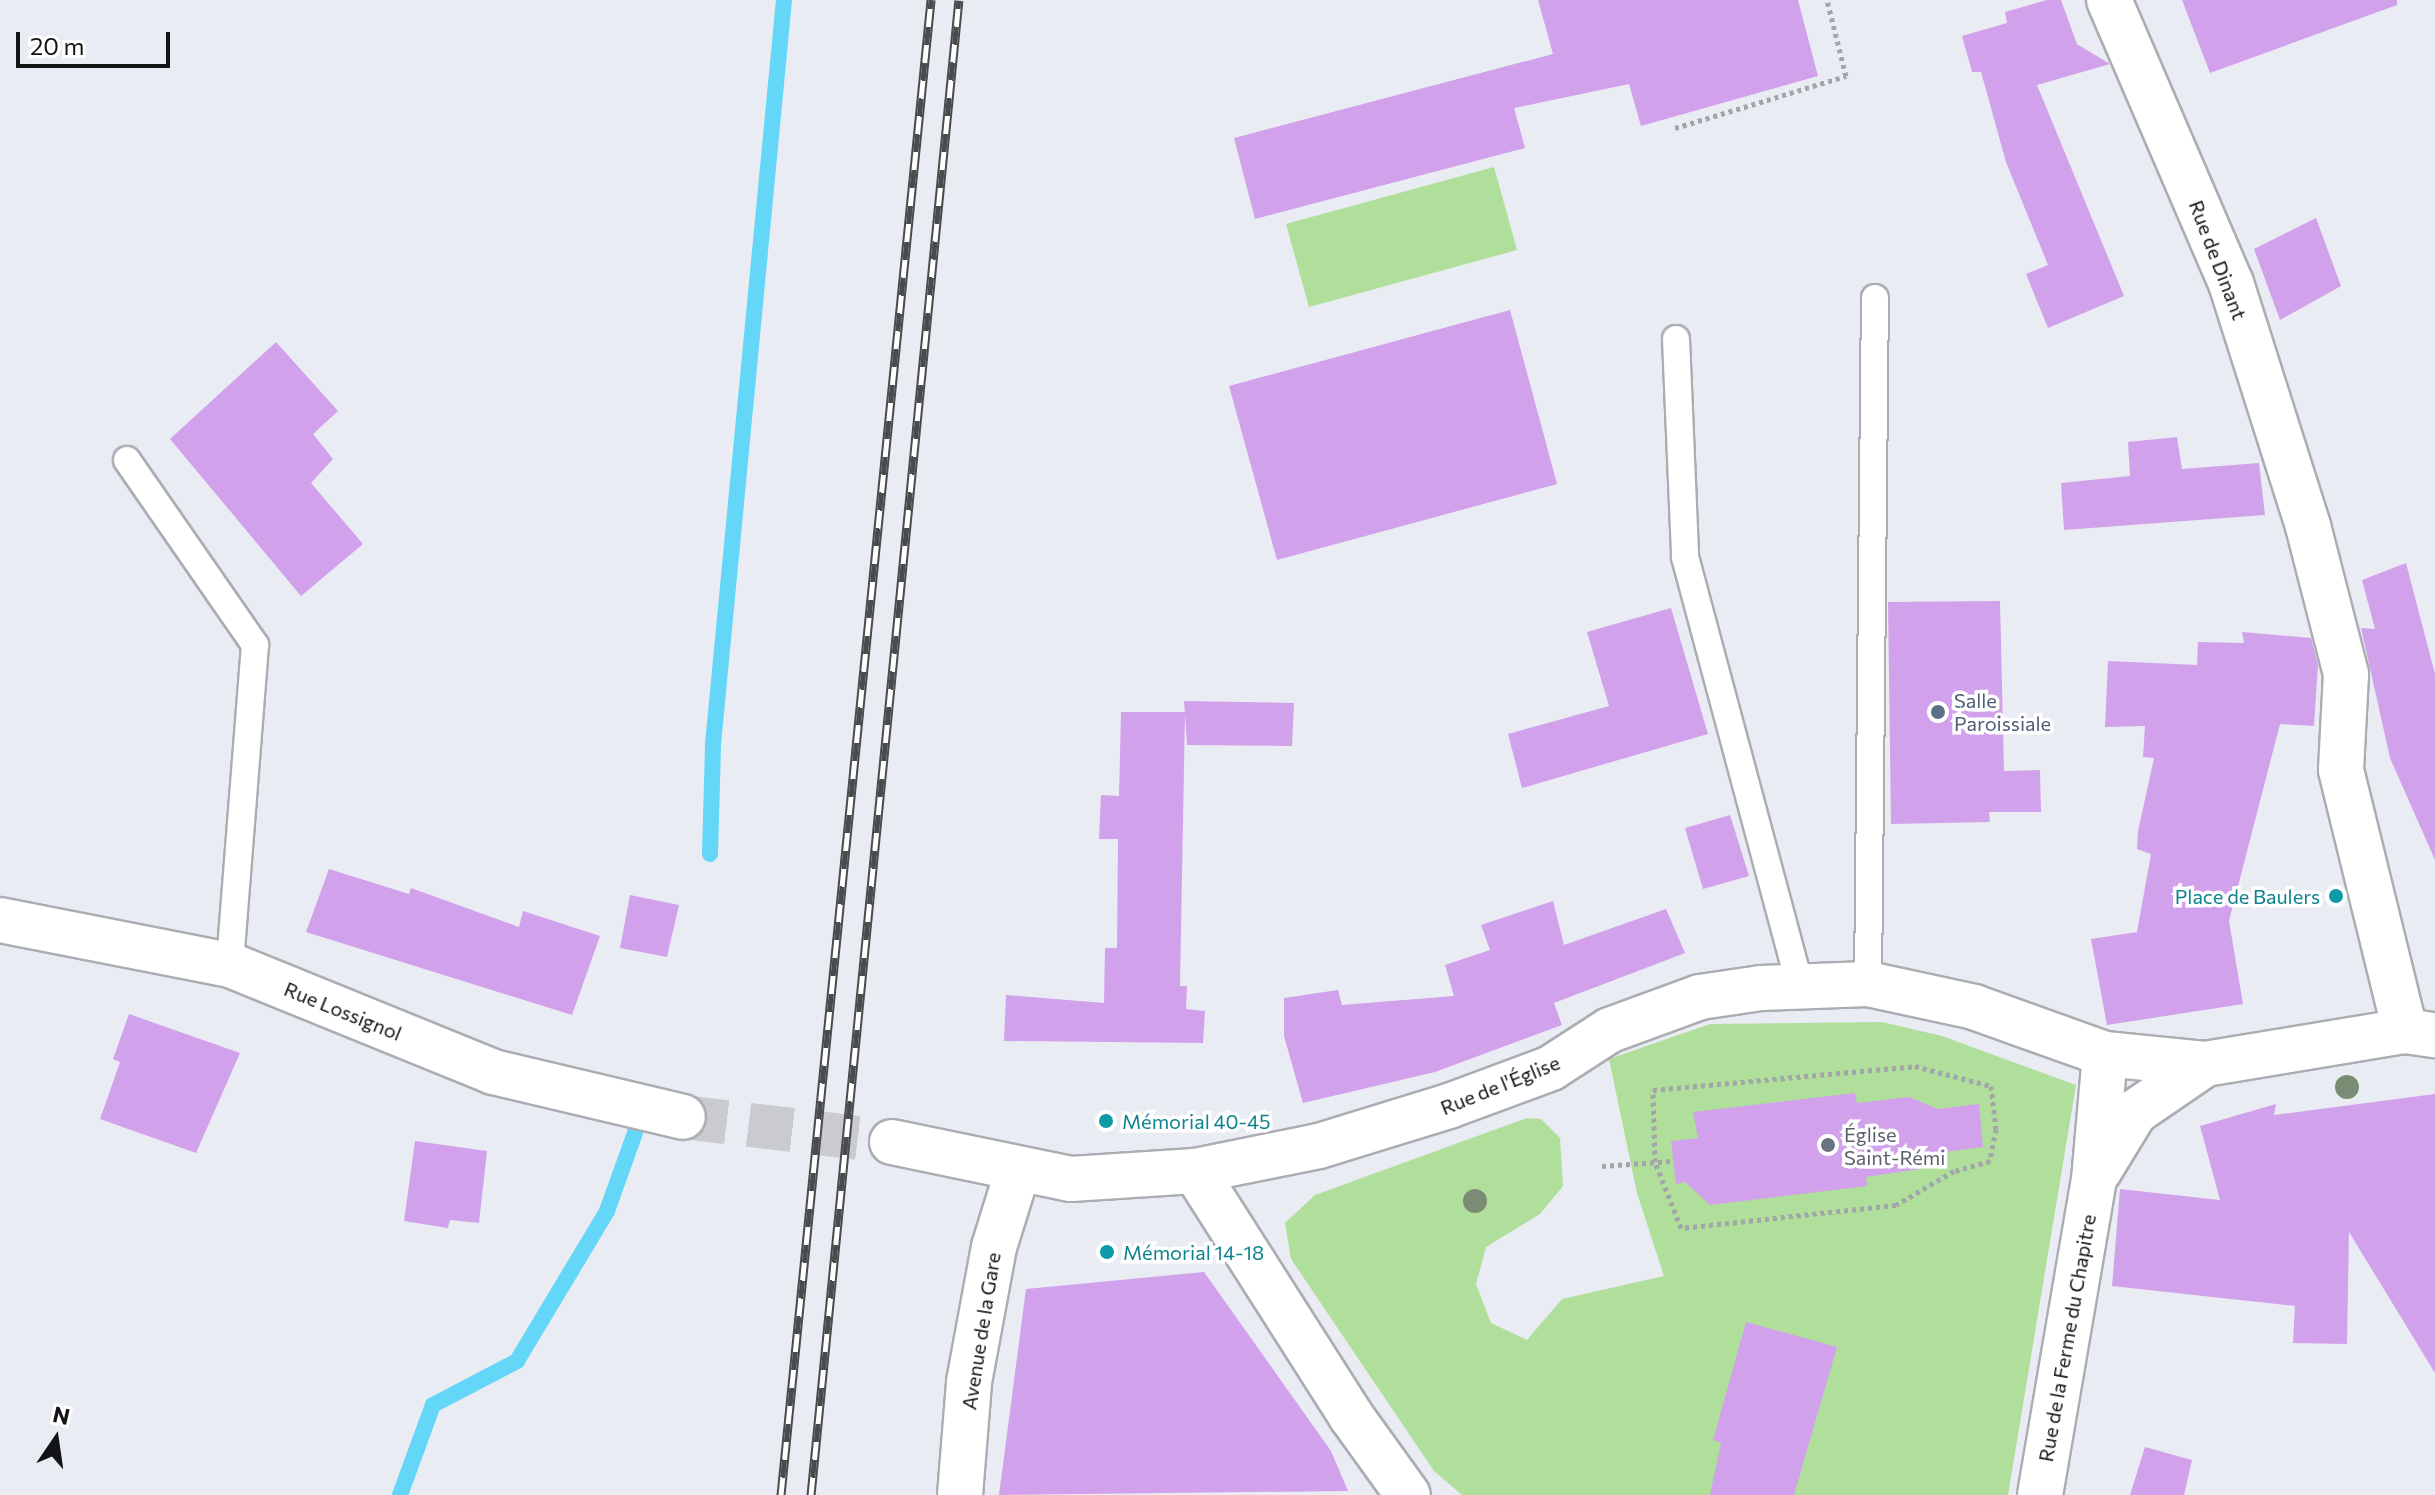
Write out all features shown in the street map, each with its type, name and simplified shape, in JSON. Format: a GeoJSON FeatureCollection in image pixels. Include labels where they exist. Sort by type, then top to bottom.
{"type":"FeatureCollection","features":[{"type":"Feature","properties":{"kind":"street","name":"Rue de Dinant"},"geometry":{"type":"LineString","coordinates":[[2109,0],[2231,283],[2308,526],[2346,674],[2341,770],[2420,1033]]}},
{"type":"Feature","properties":{"kind":"street","name":"Rue Lossignol"},"geometry":{"type":"LineString","coordinates":[[0,920],[230,965],[493,1072],[683,1117]]}},
{"type":"Feature","properties":{"kind":"street","name":"Rue de l'Église"},"geometry":{"type":"LineString","coordinates":[[1018,1170],[1119,1179],[1195,1171],[1319,1146],[1449,1106],[1551,1068],[1610,1030],[1700,997],[1800,985],[1868,984],[1974,1007],[2105,1054],[2205,1064],[2420,1033]]}},
{"type":"Feature","properties":{"kind":"street","name":"Rue de la Ferme du Chapitre"},"geometry":{"type":"LineString","coordinates":[[2040,1495],[2094,1180],[2105,1054]]}},
{"type":"Feature","properties":{"kind":"street","name":"Rue de la Ferme du Chapitre"},"geometry":{"type":"LineString","coordinates":[[2094,1180],[2135,1112],[2205,1064]]}},
{"type":"Feature","properties":{"kind":"street"},"geometry":{"type":"LineString","coordinates":[[892,1142],[1018,1170]]}},
{"type":"Feature","properties":{"kind":"street","name":"Avenue de la Gare"},"geometry":{"type":"LineString","coordinates":[[960,1495],[972,1367],[994,1247],[1018,1170]]}},
{"type":"Feature","properties":{"kind":"street"},"geometry":{"type":"LineString","coordinates":[[1195,1171],[1276,1302],[1408,1495]]}},
{"type":"Feature","properties":{"kind":"lane"},"geometry":{"type":"LineString","coordinates":[[1868,984],[1875,298]]}},
{"type":"Feature","properties":{"kind":"lane"},"geometry":{"type":"LineString","coordinates":[[1676,339],[1685,557],[1800,985]]}},
{"type":"Feature","properties":{"kind":"lane"},"geometry":{"type":"LineString","coordinates":[[127,460],[255,645],[230,965]]}},
{"type":"Feature","properties":{"kind":"path"},"geometry":{"type":"LineString","coordinates":[[1675,128],[1846,76],[1827,0]]}},
{"type":"Feature","properties":{"kind":"path"},"geometry":{"type":"LineString","coordinates":[[1915,1066],[1991,1086],[1996,1129],[1990,1161],[1954,1171],[1896,1205],[1681,1228],[1655,1162],[1653,1090],[1915,1066]]}},
{"type":"Feature","properties":{"kind":"path"},"geometry":{"type":"LineString","coordinates":[[1602,1166],[1673,1161]]}},
{"type":"Feature","properties":{"kind":"green space"},"geometry":{"type":"Polygon","coordinates":[[[1494,167],[1517,250],[1309,307],[1286,224],[1494,167]]]}},
{"type":"Feature","properties":{"kind":"green space"},"geometry":{"type":"Polygon","coordinates":[[[1882,1022],[1942,1036],[2076,1085],[2008,1495],[1462,1495],[1434,1471],[1291,1259],[1285,1223],[1315,1195],[1527,1118],[1541,1119],[1560,1138],[1563,1186],[1540,1214],[1486,1247],[1476,1284],[1491,1323],[1527,1340],[1562,1299],[1664,1276],[1637,1193],[1609,1059],[1710,1024],[1882,1022]]]}},
{"type":"Feature","properties":{"kind":"building"},"geometry":{"type":"Polygon","coordinates":[[[1538,0],[1798,0],[1818,76],[1641,126],[1629,84],[1514,108],[1525,148],[1255,219],[1234,138],[1553,54],[1538,0]]]}},
{"type":"Feature","properties":{"kind":"building"},"geometry":{"type":"Polygon","coordinates":[[[2047,0],[2061,0],[2077,44],[2110,64],[2037,85],[2124,296],[2048,328],[2026,274],[2048,265],[2006,162],[1981,72],[1972,72],[1962,36],[2007,23],[2005,12],[2047,0]]]}},
{"type":"Feature","properties":{"kind":"building"},"geometry":{"type":"Polygon","coordinates":[[[2182,0],[2397,0],[2397,5],[2210,73],[2182,0]]]}},
{"type":"Feature","properties":{"kind":"building"},"geometry":{"type":"Polygon","coordinates":[[[2316,218],[2341,286],[2280,320],[2254,249],[2316,218]]]}},
{"type":"Feature","properties":{"kind":"building"},"geometry":{"type":"Polygon","coordinates":[[[1510,310],[1557,484],[1277,560],[1229,386],[1510,310]]]}},
{"type":"Feature","properties":{"kind":"building"},"geometry":{"type":"Polygon","coordinates":[[[276,342],[338,411],[313,434],[333,459],[311,483],[363,544],[301,596],[170,439],[276,342]]]}},
{"type":"Feature","properties":{"kind":"building"},"geometry":{"type":"Polygon","coordinates":[[[2177,437],[2182,469],[2259,463],[2265,515],[2064,530],[2061,483],[2130,476],[2128,442],[2177,437]]]}},
{"type":"Feature","properties":{"kind":"building"},"geometry":{"type":"Polygon","coordinates":[[[2406,563],[2435,674],[2435,860],[2390,758],[2361,628],[2375,629],[2362,580],[2406,563]]]}},
{"type":"Feature","properties":{"kind":"building","name":"Salle Paroissiale"},"geometry":{"type":"Polygon","coordinates":[[[2000,601],[2004,771],[2040,770],[2041,812],[1989,812],[1990,822],[1891,824],[1888,602],[2000,601]]]}},
{"type":"Feature","properties":{"kind":"building"},"geometry":{"type":"Polygon","coordinates":[[[1671,608],[1708,734],[1522,788],[1508,734],[1609,706],[1587,632],[1671,608]]]}},
{"type":"Feature","properties":{"kind":"building"},"geometry":{"type":"Polygon","coordinates":[[[2242,632],[2311,638],[2318,665],[2314,726],[2280,724],[2229,921],[2243,1004],[2107,1025],[2091,939],[2137,932],[2151,854],[2137,849],[2138,831],[2154,758],[2143,757],[2145,726],[2105,727],[2108,661],[2197,665],[2198,642],[2244,643],[2242,632]]]}},
{"type":"Feature","properties":{"kind":"building"},"geometry":{"type":"Polygon","coordinates":[[[1184,701],[1294,703],[1292,746],[1187,745],[1184,701]]]}},
{"type":"Feature","properties":{"kind":"building"},"geometry":{"type":"Polygon","coordinates":[[[1121,712],[1185,712],[1180,986],[1187,986],[1186,1009],[1205,1011],[1203,1043],[1004,1041],[1006,995],[1104,1003],[1105,948],[1117,948],[1118,839],[1099,839],[1101,795],[1119,796],[1121,712]]]}},
{"type":"Feature","properties":{"kind":"building"},"geometry":{"type":"Polygon","coordinates":[[[1730,815],[1749,876],[1703,889],[1685,828],[1730,815]]]}},
{"type":"Feature","properties":{"kind":"building"},"geometry":{"type":"Polygon","coordinates":[[[329,869],[409,894],[411,888],[519,927],[523,911],[600,936],[572,1015],[306,932],[329,869]]]}},
{"type":"Feature","properties":{"kind":"building"},"geometry":{"type":"Polygon","coordinates":[[[630,895],[679,905],[667,957],[620,948],[630,895]]]}},
{"type":"Feature","properties":{"kind":"building"},"geometry":{"type":"Polygon","coordinates":[[[1553,901],[1564,945],[1666,909],[1685,953],[1554,1003],[1562,1025],[1435,1072],[1303,1103],[1284,1036],[1284,998],[1338,990],[1342,1005],[1454,996],[1445,965],[1490,950],[1481,925],[1553,901]]]}},
{"type":"Feature","properties":{"kind":"building"},"geometry":{"type":"Polygon","coordinates":[[[129,1014],[240,1053],[196,1153],[100,1119],[120,1062],[113,1059],[129,1014]]]}},
{"type":"Feature","properties":{"kind":"building","name":"Église Saint-Rémi"},"geometry":{"type":"Polygon","coordinates":[[[1855,1093],[1857,1103],[1909,1097],[1938,1109],[1979,1104],[1983,1147],[1944,1152],[1920,1169],[1866,1177],[1867,1186],[1710,1205],[1685,1182],[1676,1184],[1671,1141],[1698,1138],[1693,1112],[1855,1093]]]}},
{"type":"Feature","properties":{"kind":"building"},"geometry":{"type":"Polygon","coordinates":[[[2435,1094],[2435,1373],[2349,1232],[2347,1344],[2293,1343],[2295,1306],[2112,1286],[2120,1189],[2220,1200],[2200,1126],[2276,1104],[2274,1115],[2435,1094]]]}},
{"type":"Feature","properties":{"kind":"building"},"geometry":{"type":"Polygon","coordinates":[[[415,1141],[487,1151],[479,1223],[450,1220],[448,1228],[404,1221],[415,1141]]]}},
{"type":"Feature","properties":{"kind":"building"},"geometry":{"type":"Polygon","coordinates":[[[1204,1272],[1331,1451],[1348,1491],[999,1495],[1026,1289],[1204,1272]]]}},
{"type":"Feature","properties":{"kind":"building"},"geometry":{"type":"Polygon","coordinates":[[[1746,1322],[1837,1347],[1794,1495],[1710,1495],[1721,1443],[1713,1440],[1746,1322]]]}},
{"type":"Feature","properties":{"kind":"building"},"geometry":{"type":"Polygon","coordinates":[[[2145,1447],[2192,1460],[2184,1495],[2130,1495],[2145,1447]]]}},
{"type":"Feature","properties":{"kind":"waterway"},"geometry":{"type":"LineString","coordinates":[[710,854],[713,744],[784,0]]}},
{"type":"Feature","properties":{"kind":"waterway"},"geometry":{"type":"LineString","coordinates":[[400,1495],[433,1405],[517,1361],[607,1211],[635,1133]]}},
{"type":"Feature","properties":{"kind":"tunnel"},"geometry":{"type":"LineString","coordinates":[[683,1117],[892,1142]]}},
{"type":"Feature","properties":{"kind":"railway"},"geometry":{"type":"LineString","coordinates":[[781,1495],[931,0]]}},
{"type":"Feature","properties":{"kind":"railway"},"geometry":{"type":"LineString","coordinates":[[811,1495],[959,0]]}},
{"type":"Feature","properties":{"kind":"place","name":"Salle Paroissiale"},"geometry":{"type":"Point","coordinates":[1938,712]}},
{"type":"Feature","properties":{"kind":"place","name":"Place de Baulers"},"geometry":{"type":"Point","coordinates":[2336,896]}},
{"type":"Feature","properties":{"kind":"place","name":"Mémorial 40-45"},"geometry":{"type":"Point","coordinates":[1106,1121]}},
{"type":"Feature","properties":{"kind":"place","name":"Église Saint-Rémi"},"geometry":{"type":"Point","coordinates":[1828,1145]}},
{"type":"Feature","properties":{"kind":"place","name":"Mémorial 14-18"},"geometry":{"type":"Point","coordinates":[1107,1252]}}]}
